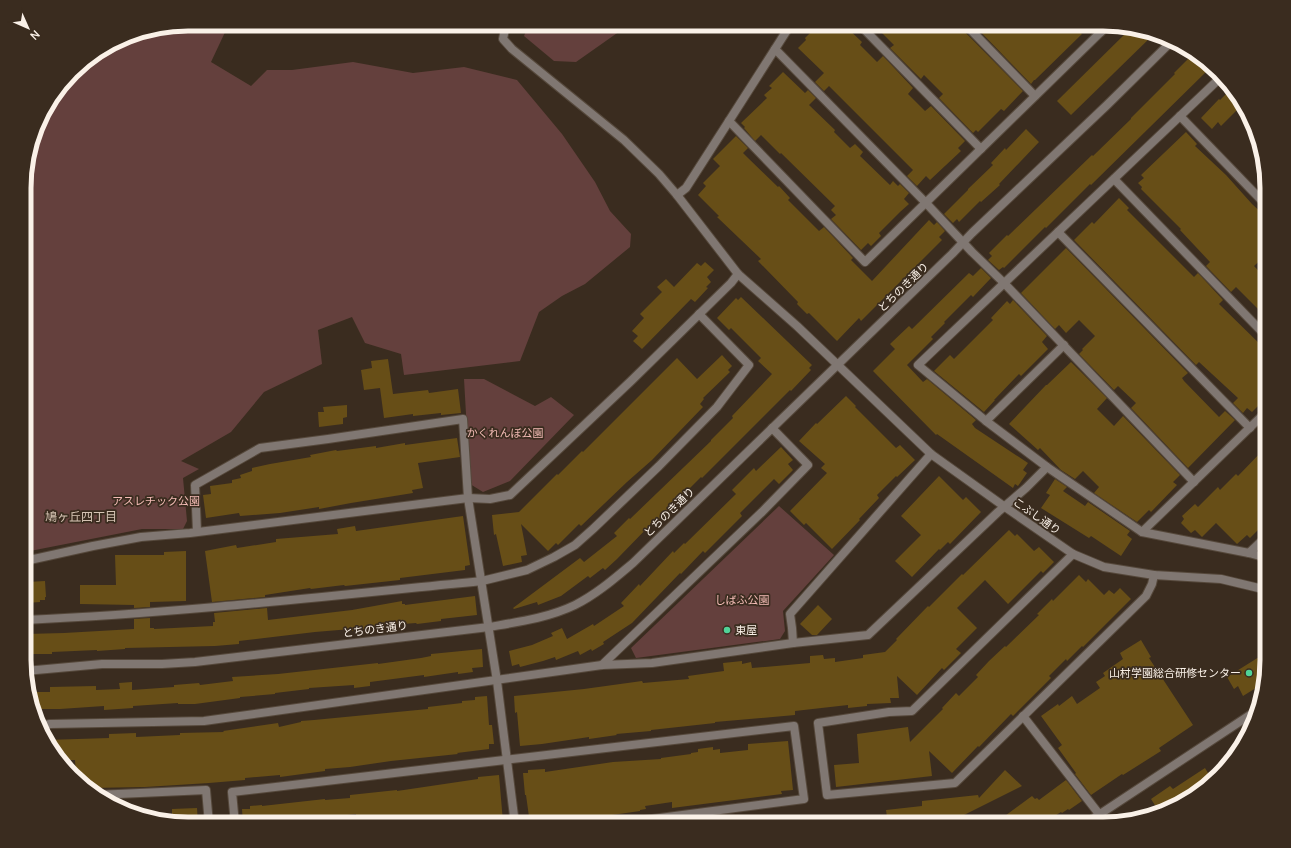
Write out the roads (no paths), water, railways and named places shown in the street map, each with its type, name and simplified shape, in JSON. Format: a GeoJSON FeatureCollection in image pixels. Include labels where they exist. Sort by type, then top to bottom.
{"type":"FeatureCollection","features":[{"type":"Feature","properties":{"kind":"street","name":"こぶし通り"},"geometry":{"type":"LineString","coordinates":[[505,31],[503,39],[512,49],[624,140],[659,174],[738,274],[797,326],[931,454],[1073,554],[1104,567],[1154,575],[1221,579],[1260,588]]}},
{"type":"Feature","properties":{"kind":"street"},"geometry":{"type":"LineString","coordinates":[[677,195],[686,188],[787,31]]}},
{"type":"Feature","properties":{"kind":"street"},"geometry":{"type":"LineString","coordinates":[[866,31],[981,149]]}},
{"type":"Feature","properties":{"kind":"street"},"geometry":{"type":"LineString","coordinates":[[972,31],[1035,96]]}},
{"type":"Feature","properties":{"kind":"street"},"geometry":{"type":"LineString","coordinates":[[730,121],[865,262],[1101,32]]}},
{"type":"Feature","properties":{"kind":"street","name":"とちのき通り"},"geometry":{"type":"LineString","coordinates":[[31,670],[102,664],[162,664],[195,662],[489,627],[532,620],[577,604],[602,588],[633,563],[838,366],[972,233],[1168,45]]}},
{"type":"Feature","properties":{"kind":"street"},"geometry":{"type":"LineString","coordinates":[[776,49],[963,243],[1064,345],[1194,482]]}},
{"type":"Feature","properties":{"kind":"street"},"geometry":{"type":"LineString","coordinates":[[1217,81],[918,365],[986,421],[1047,467],[1142,532],[1260,556]]}},
{"type":"Feature","properties":{"kind":"street"},"geometry":{"type":"LineString","coordinates":[[1180,116],[1260,199]]}},
{"type":"Feature","properties":{"kind":"street"},"geometry":{"type":"LineString","coordinates":[[1114,179],[1260,330]]}},
{"type":"Feature","properties":{"kind":"street"},"geometry":{"type":"LineString","coordinates":[[1058,232],[1250,428]]}},
{"type":"Feature","properties":{"kind":"street"},"geometry":{"type":"LineString","coordinates":[[31,560],[141,537],[468,498],[490,499],[510,495],[625,386],[731,283],[738,274]]}},
{"type":"Feature","properties":{"kind":"street"},"geometry":{"type":"LineString","coordinates":[[31,620],[198,609],[482,581],[527,570],[554,557],[575,544],[593,529],[659,466],[717,407],[749,365],[698,314]]}},
{"type":"Feature","properties":{"kind":"street"},"geometry":{"type":"LineString","coordinates":[[986,421],[1064,345]]}},
{"type":"Feature","properties":{"kind":"street"},"geometry":{"type":"LineString","coordinates":[[1142,532],[1260,418]]}},
{"type":"Feature","properties":{"kind":"street"},"geometry":{"type":"LineString","coordinates":[[197,531],[195,485],[260,448],[463,419],[468,498],[497,681],[514,817]]}},
{"type":"Feature","properties":{"kind":"street"},"geometry":{"type":"LineString","coordinates":[[602,665],[762,512],[808,465],[772,428]]}},
{"type":"Feature","properties":{"kind":"street"},"geometry":{"type":"LineString","coordinates":[[793,643],[790,614],[931,454]]}},
{"type":"Feature","properties":{"kind":"street"},"geometry":{"type":"LineString","coordinates":[[45,725],[204,721],[497,681],[602,665],[652,662],[793,643],[868,635],[1047,467]]}},
{"type":"Feature","properties":{"kind":"street"},"geometry":{"type":"LineString","coordinates":[[1249,553],[1260,543]]}},
{"type":"Feature","properties":{"kind":"street"},"geometry":{"type":"LineString","coordinates":[[1073,554],[912,712],[889,712],[818,724],[827,795],[955,783],[1146,596],[1152,584],[1154,575]]}},
{"type":"Feature","properties":{"kind":"street"},"geometry":{"type":"LineString","coordinates":[[1095,817],[1250,715]]}},
{"type":"Feature","properties":{"kind":"street"},"geometry":{"type":"LineString","coordinates":[[1023,716],[1099,814]]}},
{"type":"Feature","properties":{"kind":"street"},"geometry":{"type":"LineString","coordinates":[[234,817],[232,792],[794,726],[804,799],[667,817]]}},
{"type":"Feature","properties":{"kind":"street"},"geometry":{"type":"LineString","coordinates":[[107,794],[206,790],[208,817]]}},
{"type":"Feature","properties":{"kind":"place","name":"東屋"},"geometry":{"type":"Point","coordinates":[727,630]}},
{"type":"Feature","properties":{"kind":"place","name":"山村学園総合研修センター"},"geometry":{"type":"Point","coordinates":[1249,673]}},
{"type":"Feature","properties":{"kind":"district","name":"鳩ヶ丘四丁目"},"geometry":{"type":"Point","coordinates":[81,517]}},
{"type":"Feature","properties":{"kind":"park label","name":"かくれんぼ公園"},"geometry":{"type":"Point","coordinates":[505,433]}},
{"type":"Feature","properties":{"kind":"park label","name":"アスレチック公園"},"geometry":{"type":"Point","coordinates":[156,501]}},
{"type":"Feature","properties":{"kind":"park label","name":"しばふ公園"},"geometry":{"type":"Point","coordinates":[742,600]}}]}
